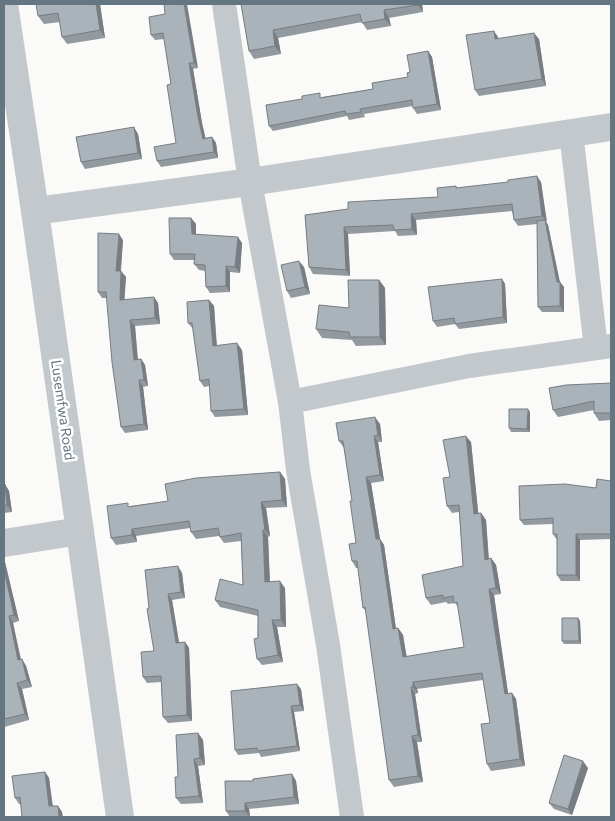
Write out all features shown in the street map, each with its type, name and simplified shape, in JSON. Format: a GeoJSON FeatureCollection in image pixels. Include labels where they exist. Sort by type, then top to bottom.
{"type":"FeatureCollection","features":[{"type":"Feature","properties":{"kind":"street","name":"Lusemfwa Road"},"geometry":{"type":"LineString","coordinates":[[4,4],[12,118],[35,211],[120,817]]}},
{"type":"Feature","properties":{"kind":"street"},"geometry":{"type":"LineString","coordinates":[[224,4],[250,182],[290,402],[298,470],[328,645],[352,817]]}},
{"type":"Feature","properties":{"kind":"street"},"geometry":{"type":"LineString","coordinates":[[35,211],[250,182],[611,127]]}},
{"type":"Feature","properties":{"kind":"street"},"geometry":{"type":"LineString","coordinates":[[290,402],[469,366],[604,347],[571,132]]}},
{"type":"Feature","properties":{"kind":"street"},"geometry":{"type":"LineString","coordinates":[[4,543],[80,531]]}},
{"type":"Feature","properties":{"kind":"building"},"geometry":{"type":"Polygon","coordinates":[[[36,4],[96,4],[100,30],[62,37],[58,13],[38,16],[36,4]]]}},
{"type":"Feature","properties":{"kind":"building"},"geometry":{"type":"Polygon","coordinates":[[[164,4],[184,4],[194,63],[189,63],[198,117],[203,139],[212,137],[214,152],[157,161],[154,147],[176,143],[167,85],[171,84],[163,33],[151,35],[149,17],[165,14],[164,4]]]}},
{"type":"Feature","properties":{"kind":"building"},"geometry":{"type":"Polygon","coordinates":[[[241,4],[418,5],[384,10],[385,19],[362,23],[360,14],[273,30],[275,46],[249,51],[241,4]]]}},
{"type":"Feature","properties":{"kind":"building"},"geometry":{"type":"Polygon","coordinates":[[[494,31],[495,39],[534,33],[542,79],[475,90],[466,35],[494,31]]]}},
{"type":"Feature","properties":{"kind":"building"},"geometry":{"type":"Polygon","coordinates":[[[428,51],[437,104],[413,108],[412,100],[360,109],[361,112],[346,114],[345,111],[269,126],[266,105],[302,99],[302,96],[320,93],[320,98],[373,89],[372,83],[408,77],[407,73],[410,72],[407,55],[428,51]]]}},
{"type":"Feature","properties":{"kind":"building"},"geometry":{"type":"Polygon","coordinates":[[[134,127],[138,153],[81,162],[76,137],[134,127]]]}},
{"type":"Feature","properties":{"kind":"building"},"geometry":{"type":"Polygon","coordinates":[[[537,176],[542,216],[514,220],[512,204],[411,214],[412,229],[394,230],[393,225],[344,227],[346,270],[309,267],[305,215],[348,209],[348,202],[438,197],[437,188],[456,186],[456,188],[508,182],[508,180],[537,176]]]}},
{"type":"Feature","properties":{"kind":"building"},"geometry":{"type":"Polygon","coordinates":[[[169,218],[191,218],[192,234],[238,237],[235,267],[226,266],[226,286],[206,287],[205,265],[194,264],[195,254],[170,254],[169,218]]]}},
{"type":"Feature","properties":{"kind":"building"},"geometry":{"type":"Polygon","coordinates":[[[545,220],[557,282],[560,282],[560,306],[538,307],[537,221],[545,220]]]}},
{"type":"Feature","properties":{"kind":"building"},"geometry":{"type":"Polygon","coordinates":[[[98,233],[119,234],[116,271],[121,271],[120,300],[154,297],[155,318],[130,320],[134,360],[141,359],[144,380],[139,380],[144,424],[121,427],[112,362],[106,292],[98,292],[98,233]]]}},
{"type":"Feature","properties":{"kind":"building"},"geometry":{"type":"Polygon","coordinates":[[[299,261],[305,287],[287,291],[281,265],[299,261]]]}},
{"type":"Feature","properties":{"kind":"building"},"geometry":{"type":"Polygon","coordinates":[[[502,279],[503,317],[455,324],[454,318],[433,321],[428,287],[502,279]]]}},
{"type":"Feature","properties":{"kind":"building"},"geometry":{"type":"Polygon","coordinates":[[[348,280],[379,280],[380,337],[350,337],[349,332],[316,329],[319,305],[349,308],[348,280]]]}},
{"type":"Feature","properties":{"kind":"building"},"geometry":{"type":"Polygon","coordinates":[[[209,300],[213,346],[237,343],[244,409],[211,411],[209,379],[200,381],[192,323],[188,323],[187,302],[209,300]]]}},
{"type":"Feature","properties":{"kind":"building"},"geometry":{"type":"Polygon","coordinates":[[[611,383],[611,413],[594,413],[594,401],[553,410],[549,388],[566,385],[611,383]]]}},
{"type":"Feature","properties":{"kind":"building"},"geometry":{"type":"Polygon","coordinates":[[[509,409],[528,409],[527,429],[509,428],[509,409]]]}},
{"type":"Feature","properties":{"kind":"building"},"geometry":{"type":"Polygon","coordinates":[[[375,417],[378,435],[374,436],[380,475],[366,477],[376,539],[380,539],[393,629],[398,628],[403,657],[464,647],[457,602],[454,603],[453,596],[443,598],[443,595],[426,598],[422,575],[463,566],[459,505],[447,506],[443,478],[450,477],[443,440],[466,436],[474,514],[481,513],[485,560],[491,558],[496,588],[489,589],[494,626],[505,694],[512,693],[520,759],[487,764],[481,724],[490,723],[482,673],[413,682],[413,687],[411,687],[418,735],[412,736],[418,776],[389,780],[365,607],[363,608],[357,561],[352,561],[349,544],[356,543],[350,501],[352,501],[343,441],[339,441],[336,423],[375,417]]]}},
{"type":"Feature","properties":{"kind":"building"},"geometry":{"type":"Polygon","coordinates":[[[280,472],[282,500],[261,502],[265,530],[263,530],[265,582],[280,581],[281,620],[272,620],[278,655],[257,659],[254,639],[258,638],[258,610],[215,600],[220,579],[243,585],[241,533],[220,537],[218,528],[191,532],[189,521],[132,529],[132,535],[111,538],[107,506],[128,503],[128,507],[168,501],[165,484],[196,478],[280,472]]]}},
{"type":"Feature","properties":{"kind":"building"},"geometry":{"type":"Polygon","coordinates":[[[597,479],[611,481],[611,534],[576,534],[576,575],[557,575],[557,534],[553,534],[553,518],[520,520],[519,486],[565,484],[596,488],[597,479]]]}},
{"type":"Feature","properties":{"kind":"building"},"geometry":{"type":"Polygon","coordinates":[[[4,484],[7,505],[4,506],[4,484]]]}},
{"type":"Feature","properties":{"kind":"building"},"geometry":{"type":"Polygon","coordinates":[[[178,566],[181,592],[168,594],[176,643],[185,642],[187,715],[163,717],[161,676],[143,677],[141,652],[154,651],[147,609],[149,608],[145,570],[178,566]]]}},
{"type":"Feature","properties":{"kind":"building"},"geometry":{"type":"Polygon","coordinates":[[[4,570],[14,615],[9,616],[18,660],[22,659],[27,680],[17,683],[25,714],[4,719],[4,570]]]}},
{"type":"Feature","properties":{"kind":"building"},"geometry":{"type":"Polygon","coordinates":[[[562,618],[578,618],[579,641],[562,641],[562,618]]]}},
{"type":"Feature","properties":{"kind":"building"},"geometry":{"type":"Polygon","coordinates":[[[297,684],[300,705],[291,706],[297,746],[258,751],[257,748],[235,750],[231,691],[297,684]]]}},
{"type":"Feature","properties":{"kind":"building"},"geometry":{"type":"Polygon","coordinates":[[[198,733],[200,758],[194,759],[199,796],[176,798],[175,777],[178,777],[176,735],[198,733]]]}},
{"type":"Feature","properties":{"kind":"building"},"geometry":{"type":"Polygon","coordinates":[[[564,755],[583,761],[568,809],[549,803],[564,755]]]}},
{"type":"Feature","properties":{"kind":"building"},"geometry":{"type":"Polygon","coordinates":[[[45,772],[49,806],[58,806],[59,817],[22,817],[20,797],[15,798],[12,776],[45,772]]]}},
{"type":"Feature","properties":{"kind":"building"},"geometry":{"type":"Polygon","coordinates":[[[292,774],[294,797],[245,803],[245,811],[226,811],[225,781],[253,781],[253,779],[292,774]]]}}]}
